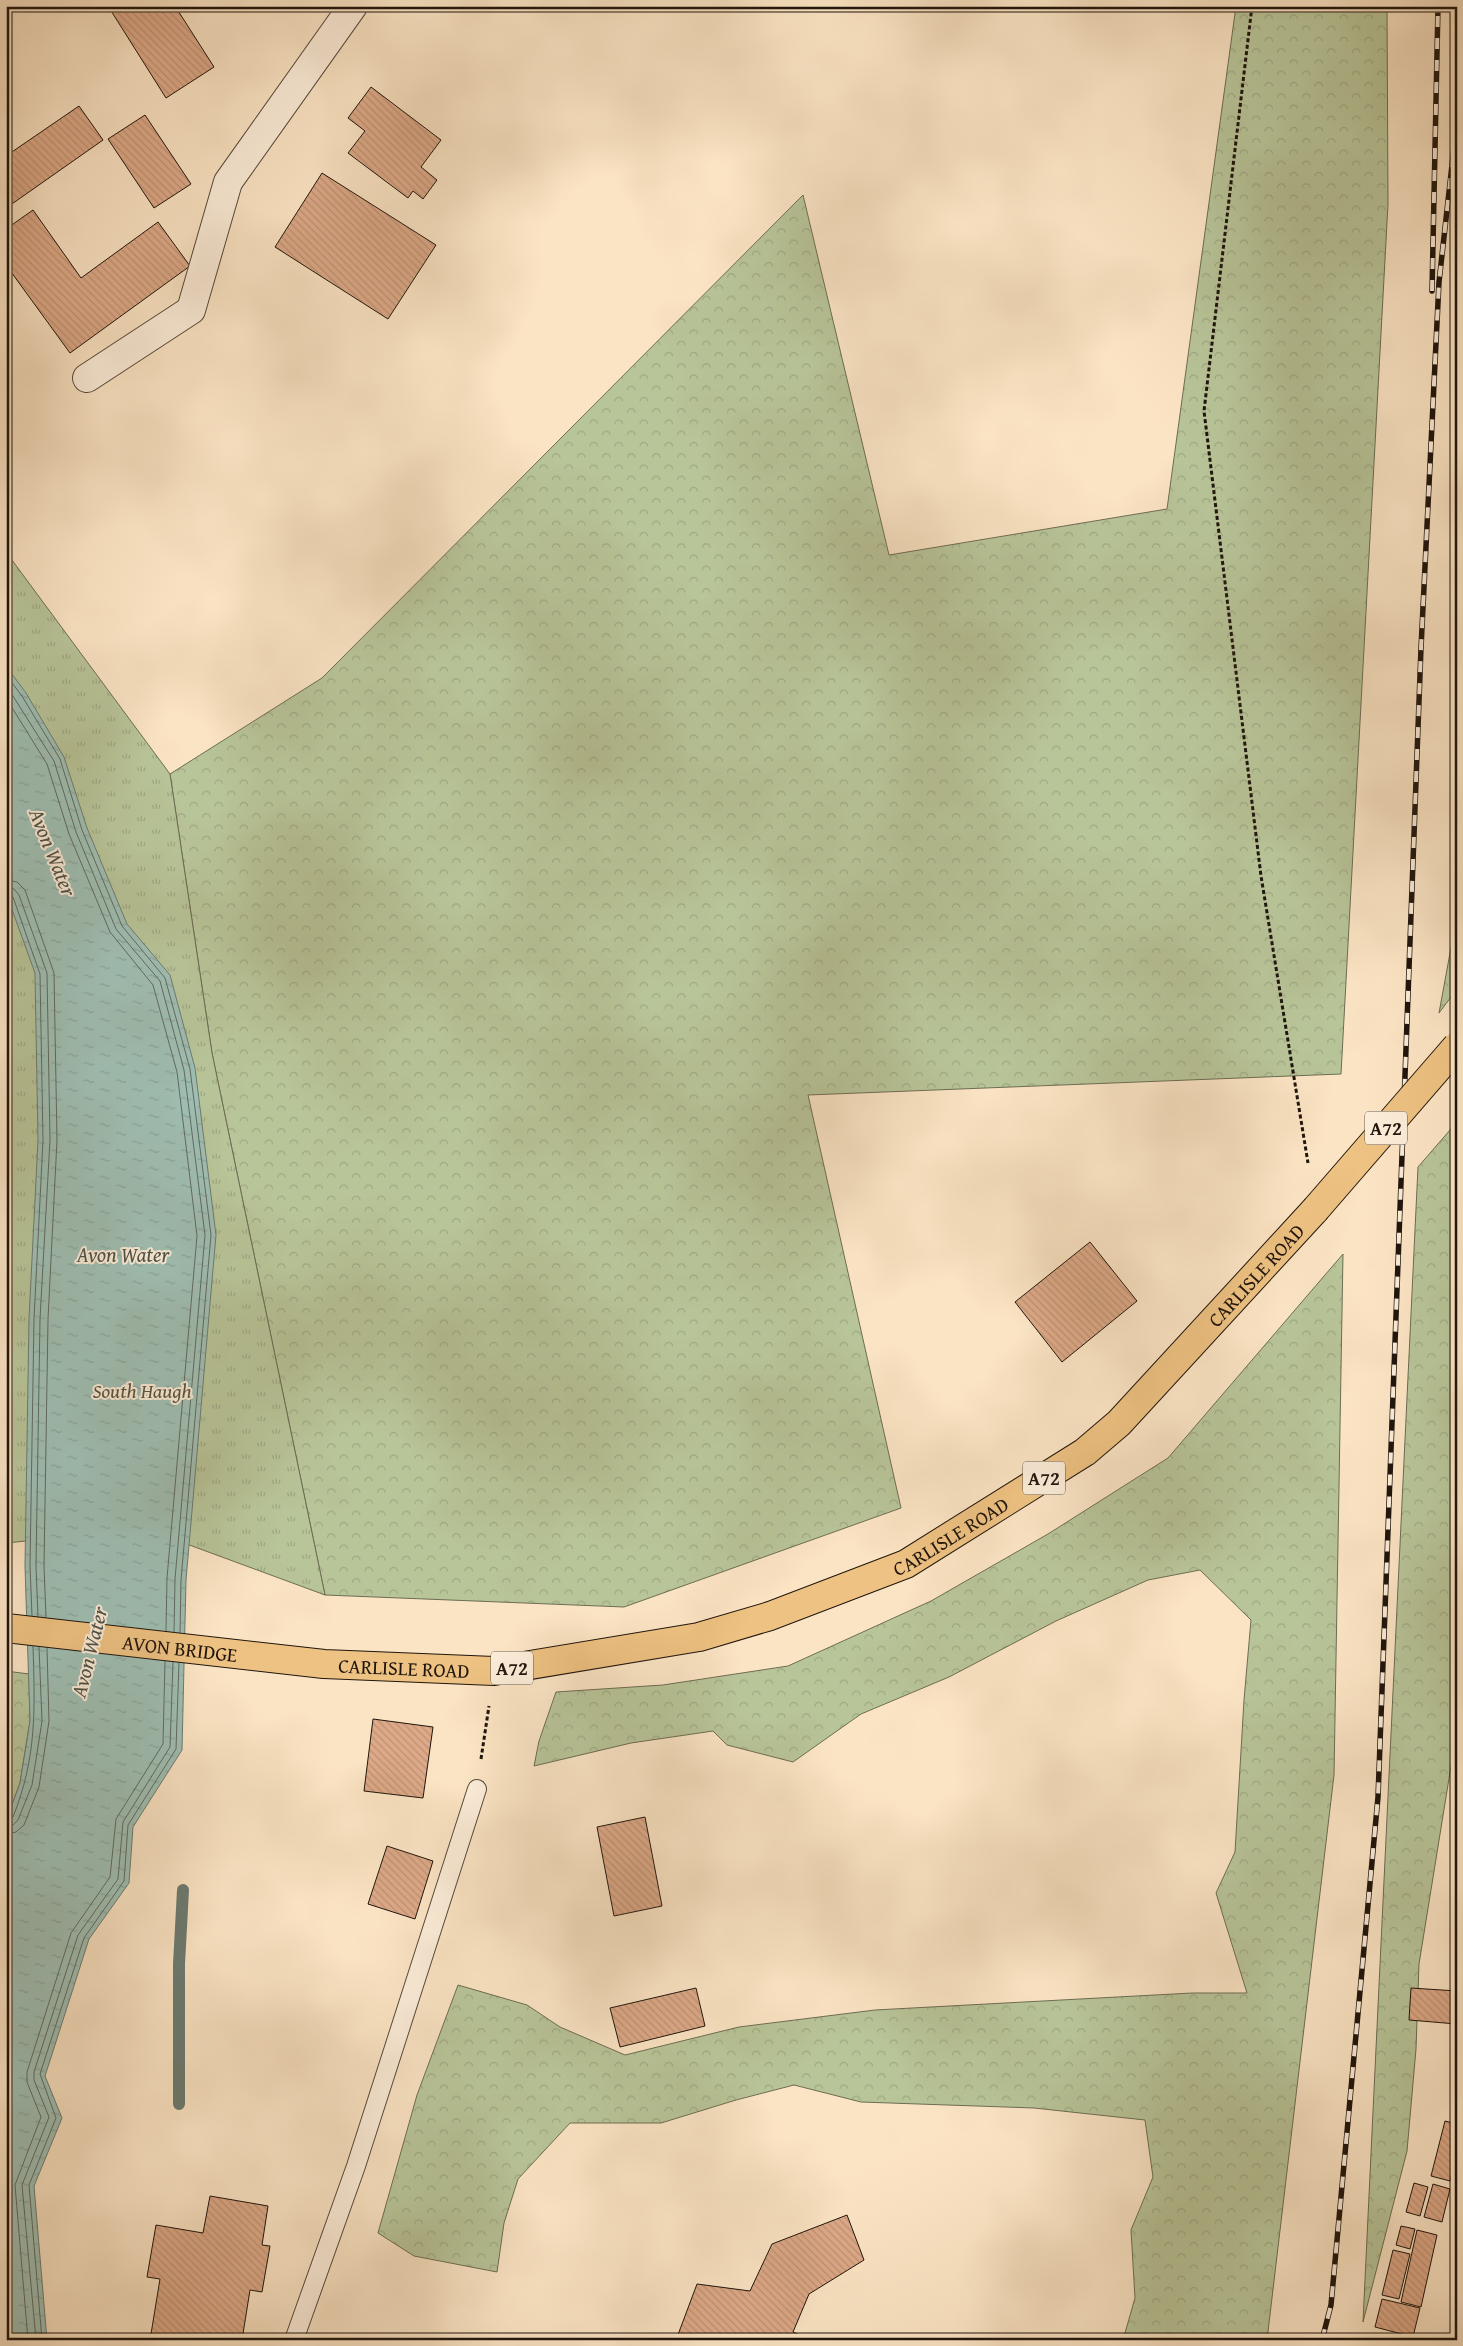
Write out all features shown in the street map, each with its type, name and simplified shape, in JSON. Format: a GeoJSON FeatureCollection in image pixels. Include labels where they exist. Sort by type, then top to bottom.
{"type":"FeatureCollection","features":[{"type":"Feature","properties":{"kind":"main road","name":"CARLISLE ROAD"},"geometry":{"type":"LineString","coordinates":[[324,1664],[494,1671],[699,1637],[770,1616],[906,1564],[1085,1452],[1119,1423],[1315,1210],[1457,1046]]}},
{"type":"Feature","properties":{"kind":"main road","name":"AVON BRIDGE"},"geometry":{"type":"LineString","coordinates":[[6,1628],[324,1664]]}},
{"type":"Feature","properties":{"kind":"street"},"geometry":{"type":"LineString","coordinates":[[87,378],[191,310],[228,182],[353,6]]}},
{"type":"Feature","properties":{"kind":"lane"},"geometry":{"type":"LineString","coordinates":[[294,2340],[356,2166],[477,1789]]}},
{"type":"Feature","properties":{"kind":"path"},"geometry":{"type":"LineString","coordinates":[[1252,6],[1204,411],[1261,876],[1315,1210]]}},
{"type":"Feature","properties":{"kind":"path"},"geometry":{"type":"LineString","coordinates":[[477,1789],[494,1671]]}},
{"type":"Feature","properties":{"kind":"green space"},"geometry":{"type":"Polygon","coordinates":[[[1236,6],[1387,6],[1388,204],[1341,1074],[808,1095],[901,1508],[624,1607],[325,1595],[212,1053],[170,774],[322,678],[803,195],[889,555],[1167,509],[1236,6]]]}},
{"type":"Feature","properties":{"kind":"green space","name":"South Haugh"},"geometry":{"type":"Polygon","coordinates":[[[6,552],[170,774],[212,1053],[325,1595],[146,1529],[6,1543],[6,552]]]}},
{"type":"Feature","properties":{"kind":"green space"},"geometry":{"type":"Polygon","coordinates":[[[1457,915],[1457,989],[1439,1013],[1457,915]]]}},
{"type":"Feature","properties":{"kind":"green space"},"geometry":{"type":"Polygon","coordinates":[[[1457,1122],[1457,1729],[1419,1964],[1416,2049],[1407,2151],[1363,2322],[1418,1167],[1457,1122]]]}},
{"type":"Feature","properties":{"kind":"green space"},"geometry":{"type":"Polygon","coordinates":[[[1343,1254],[1334,1775],[1267,2340],[1123,2340],[1135,2298],[1131,2230],[1153,2177],[1145,2120],[1034,2108],[861,2102],[794,2085],[736,2100],[661,2123],[570,2123],[518,2179],[504,2223],[497,2272],[414,2256],[378,2233],[417,2095],[458,1985],[527,2005],[560,2027],[625,2055],[739,2027],[875,2010],[1192,1993],[1247,1993],[1216,1893],[1235,1852],[1251,1620],[1200,1570],[1148,1580],[1056,1621],[949,1677],[861,1714],[793,1762],[727,1745],[713,1731],[631,1743],[534,1766],[539,1741],[556,1692],[663,1685],[788,1666],[931,1601],[1048,1534],[1168,1458],[1343,1254]]]}},
{"type":"Feature","properties":{"kind":"green space"},"geometry":{"type":"Polygon","coordinates":[[[6,1671],[29,1674],[30,1721],[20,1783],[6,1821],[6,1671]]]}},
{"type":"Feature","properties":{"kind":"water","name":"Avon Water"},"geometry":{"type":"Polygon","coordinates":[[[6,666],[26,693],[64,757],[87,828],[127,924],[170,975],[195,1068],[216,1235],[186,1580],[182,1750],[133,1827],[129,1883],[89,1939],[45,2076],[62,2118],[34,2186],[47,2340],[6,2340],[6,1821],[20,1783],[30,1721],[25,1566],[29,1319],[38,1140],[35,973],[6,893],[6,666]]]}},
{"type":"Feature","properties":{"kind":"building"},"geometry":{"type":"Polygon","coordinates":[[[108,6],[175,6],[214,67],[166,98],[108,6]]]}},
{"type":"Feature","properties":{"kind":"building"},"geometry":{"type":"Polygon","coordinates":[[[371,87],[441,140],[421,167],[437,180],[423,199],[413,191],[408,198],[348,153],[365,131],[348,118],[371,87]]]}},
{"type":"Feature","properties":{"kind":"building"},"geometry":{"type":"Polygon","coordinates":[[[79,106],[103,140],[9,206],[6,202],[6,156],[79,106]]]}},
{"type":"Feature","properties":{"kind":"building"},"geometry":{"type":"Polygon","coordinates":[[[145,115],[191,184],[154,208],[108,139],[145,115]]]}},
{"type":"Feature","properties":{"kind":"building"},"geometry":{"type":"Polygon","coordinates":[[[322,173],[436,245],[388,319],[275,247],[322,173]]]}},
{"type":"Feature","properties":{"kind":"building"},"geometry":{"type":"Polygon","coordinates":[[[33,210],[81,278],[158,222],[190,266],[70,353],[6,265],[6,229],[33,210]]]}},
{"type":"Feature","properties":{"kind":"building"},"geometry":{"type":"Polygon","coordinates":[[[1090,1242],[1137,1301],[1062,1362],[1015,1302],[1090,1242]]]}},
{"type":"Feature","properties":{"kind":"building"},"geometry":{"type":"Polygon","coordinates":[[[373,1719],[433,1727],[423,1798],[364,1791],[373,1719]]]}},
{"type":"Feature","properties":{"kind":"building"},"geometry":{"type":"Polygon","coordinates":[[[645,1817],[662,1906],[614,1916],[597,1827],[645,1817]]]}},
{"type":"Feature","properties":{"kind":"building"},"geometry":{"type":"Polygon","coordinates":[[[387,1846],[433,1861],[415,1919],[368,1904],[387,1846]]]}},
{"type":"Feature","properties":{"kind":"building"},"geometry":{"type":"Polygon","coordinates":[[[696,1988],[705,2026],[620,2047],[610,2008],[696,1988]]]}},
{"type":"Feature","properties":{"kind":"building"},"geometry":{"type":"Polygon","coordinates":[[[1411,1988],[1457,1991],[1457,2024],[1409,2020],[1411,1988]]]}},
{"type":"Feature","properties":{"kind":"building"},"geometry":{"type":"Polygon","coordinates":[[[1445,2121],[1457,2124],[1457,2152],[1450,2181],[1431,2176],[1445,2121]]]}},
{"type":"Feature","properties":{"kind":"building"},"geometry":{"type":"Polygon","coordinates":[[[1414,2183],[1428,2187],[1420,2216],[1406,2212],[1414,2183]]]}},
{"type":"Feature","properties":{"kind":"building"},"geometry":{"type":"Polygon","coordinates":[[[1433,2184],[1450,2189],[1442,2222],[1424,2217],[1433,2184]]]}},
{"type":"Feature","properties":{"kind":"building"},"geometry":{"type":"Polygon","coordinates":[[[210,2196],[268,2206],[262,2245],[270,2246],[262,2292],[250,2290],[242,2340],[150,2340],[160,2279],[147,2277],[156,2225],[203,2233],[210,2196]]]}},
{"type":"Feature","properties":{"kind":"building"},"geometry":{"type":"Polygon","coordinates":[[[847,2215],[864,2260],[809,2294],[793,2332],[810,2340],[676,2340],[697,2284],[750,2291],[772,2244],[847,2215]]]}},
{"type":"Feature","properties":{"kind":"building"},"geometry":{"type":"Polygon","coordinates":[[[1401,2226],[1415,2229],[1410,2249],[1396,2245],[1401,2226]]]}},
{"type":"Feature","properties":{"kind":"building"},"geometry":{"type":"Polygon","coordinates":[[[1417,2230],[1437,2235],[1421,2307],[1401,2302],[1417,2230]]]}},
{"type":"Feature","properties":{"kind":"building"},"geometry":{"type":"Polygon","coordinates":[[[1393,2250],[1410,2254],[1399,2299],[1382,2295],[1393,2250]]]}},
{"type":"Feature","properties":{"kind":"building"},"geometry":{"type":"Polygon","coordinates":[[[1382,2299],[1420,2308],[1413,2337],[1375,2327],[1382,2299]]]}},
{"type":"Feature","properties":{"kind":"waterway"},"geometry":{"type":"LineString","coordinates":[[179,2104],[179,1964],[183,1890]]}},
{"type":"Feature","properties":{"kind":"railway"},"geometry":{"type":"LineString","coordinates":[[1432,291],[1438,6]]}},
{"type":"Feature","properties":{"kind":"railway"},"geometry":{"type":"LineString","coordinates":[[1322,2340],[1331,2305],[1378,1797],[1421,648],[1439,282],[1457,120]]}}]}
